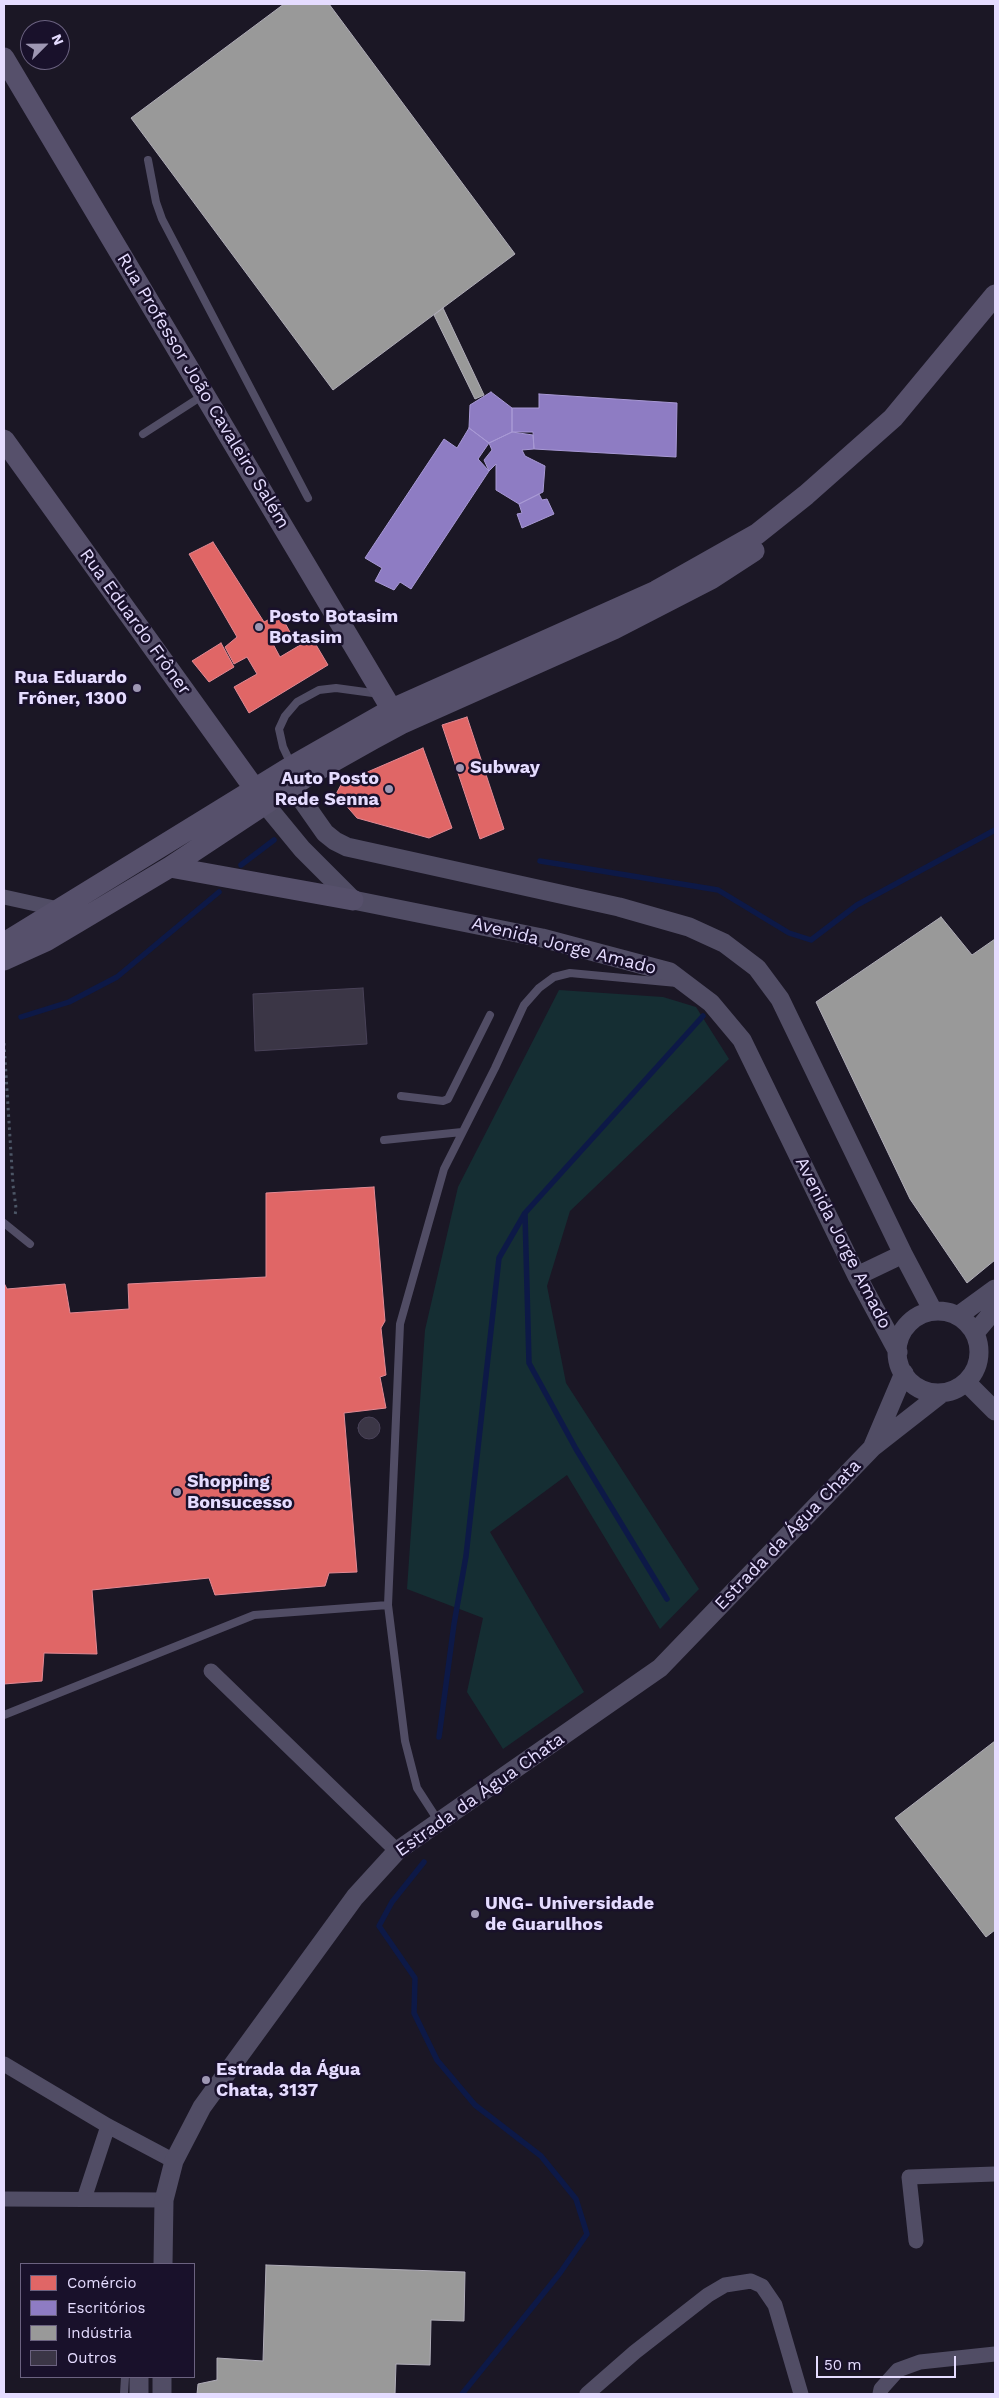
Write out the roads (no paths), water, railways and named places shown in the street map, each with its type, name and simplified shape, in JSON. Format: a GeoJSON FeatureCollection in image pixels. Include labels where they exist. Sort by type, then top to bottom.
{"type":"FeatureCollection","features":[{"type":"Feature","properties":{"kind":"main road","name":"Rua Professor João Cavaleiro Salém"},"geometry":{"type":"LineString","coordinates":[[4,58],[392,709]]}},
{"type":"Feature","properties":{"kind":"main road"},"geometry":{"type":"LineString","coordinates":[[4,943],[59,909],[295,777],[392,709],[656,591],[758,534],[806,495],[893,418],[995,295]]}},
{"type":"Feature","properties":{"kind":"main road"},"geometry":{"type":"LineString","coordinates":[[392,709],[614,629],[711,579],[760,548],[814,506],[884,437],[995,312]]}},
{"type":"Feature","properties":{"kind":"main road","name":"Rua Eduardo Frôner"},"geometry":{"type":"LineString","coordinates":[[4,440],[260,796]]}},
{"type":"Feature","properties":{"kind":"main road"},"geometry":{"type":"LineString","coordinates":[[4,960],[46,941],[170,867],[260,796]]}},
{"type":"Feature","properties":{"kind":"main road"},"geometry":{"type":"LineString","coordinates":[[170,867],[353,900]]}},
{"type":"Feature","properties":{"kind":"street"},"geometry":{"type":"LineString","coordinates":[[295,777],[325,832],[335,841],[347,847],[619,906],[688,927],[724,943],[757,968],[780,999],[903,1254],[933,1311]]}},
{"type":"Feature","properties":{"kind":"street"},"geometry":{"type":"LineString","coordinates":[[260,796],[302,849],[353,900]]}},
{"type":"Feature","properties":{"kind":"street"},"geometry":{"type":"LineString","coordinates":[[4,897],[88,916]]}},
{"type":"Feature","properties":{"kind":"street","name":"Avenida Jorge Amado"},"geometry":{"type":"LineString","coordinates":[[353,900],[542,938],[670,972],[711,1003],[742,1040],[857,1276],[898,1352]]}},
{"type":"Feature","properties":{"kind":"street"},"geometry":{"type":"LineString","coordinates":[[857,1276],[903,1254]]}},
{"type":"Feature","properties":{"kind":"street"},"geometry":{"type":"LineString","coordinates":[[958,1316],[995,1289]]}},
{"type":"Feature","properties":{"kind":"street"},"geometry":{"type":"LineString","coordinates":[[995,1309],[976,1337],[978,1364],[966,1382],[955,1390],[942,1393],[927,1391],[914,1384],[904,1373],[899,1363],[898,1352],[899,1340],[908,1325],[922,1314],[933,1311],[946,1311],[968,1323],[976,1337],[995,1357]]}},
{"type":"Feature","properties":{"kind":"street","name":"Estrada da Água Chata"},"geometry":{"type":"LineString","coordinates":[[873,1447],[904,1373]]}},
{"type":"Feature","properties":{"kind":"street"},"geometry":{"type":"LineString","coordinates":[[966,1382],[995,1411]]}},
{"type":"Feature","properties":{"kind":"street","name":"Estrada da Água Chata"},"geometry":{"type":"LineString","coordinates":[[162,2263],[164,2200],[174,2161],[202,2108],[354,1897],[397,1851],[660,1668],[873,1447],[942,1393]]}},
{"type":"Feature","properties":{"kind":"street"},"geometry":{"type":"LineString","coordinates":[[211,1671],[397,1851]]}},
{"type":"Feature","properties":{"kind":"street"},"geometry":{"type":"LineString","coordinates":[[4,2064],[108,2126],[174,2161]]}},
{"type":"Feature","properties":{"kind":"street"},"geometry":{"type":"LineString","coordinates":[[84,2199],[108,2126]]}},
{"type":"Feature","properties":{"kind":"street"},"geometry":{"type":"LineString","coordinates":[[916,2241],[909,2177],[995,2174]]}},
{"type":"Feature","properties":{"kind":"street"},"geometry":{"type":"LineString","coordinates":[[4,2199],[164,2200]]}},
{"type":"Feature","properties":{"kind":"street"},"geometry":{"type":"LineString","coordinates":[[587,2394],[634,2352],[708,2295],[725,2285],[751,2281],[762,2286],[775,2305],[801,2394]]}},
{"type":"Feature","properties":{"kind":"street"},"geometry":{"type":"LineString","coordinates":[[880,2394],[881,2390],[898,2370],[920,2362],[995,2354]]}},
{"type":"Feature","properties":{"kind":"street"},"geometry":{"type":"LineString","coordinates":[[139,2378],[139,2394]]}},
{"type":"Feature","properties":{"kind":"street"},"geometry":{"type":"LineString","coordinates":[[162,2378],[162,2394]]}},
{"type":"Feature","properties":{"kind":"lane"},"geometry":{"type":"LineString","coordinates":[[148,160],[156,202],[162,219],[308,498]]}},
{"type":"Feature","properties":{"kind":"lane"},"geometry":{"type":"LineString","coordinates":[[143,434],[205,395]]}},
{"type":"Feature","properties":{"kind":"lane"},"geometry":{"type":"LineString","coordinates":[[295,777],[283,746],[279,729],[297,702],[319,690],[336,688],[392,709]]}},
{"type":"Feature","properties":{"kind":"lane"},"geometry":{"type":"LineString","coordinates":[[439,1822],[418,1788],[405,1741],[388,1605],[400,1324],[444,1169],[524,1005],[539,988],[554,977],[570,973],[686,983]]}},
{"type":"Feature","properties":{"kind":"lane"},"geometry":{"type":"LineString","coordinates":[[401,1096],[443,1101],[448,1099],[490,1015]]}},
{"type":"Feature","properties":{"kind":"lane"},"geometry":{"type":"LineString","coordinates":[[384,1140],[462,1132]]}},
{"type":"Feature","properties":{"kind":"lane"},"geometry":{"type":"LineString","coordinates":[[6,1226],[30,1244]]}},
{"type":"Feature","properties":{"kind":"lane"},"geometry":{"type":"LineString","coordinates":[[4,1715],[254,1615],[388,1605]]}},
{"type":"Feature","properties":{"kind":"lane"},"geometry":{"type":"LineString","coordinates":[[124,2378],[124,2394]]}},
{"type":"Feature","properties":{"kind":"waterway"},"geometry":{"type":"LineString","coordinates":[[540,861],[718,890],[789,933],[811,940],[857,905],[995,830]]}},
{"type":"Feature","properties":{"kind":"waterway"},"geometry":{"type":"LineString","coordinates":[[241,865],[274,840]]}},
{"type":"Feature","properties":{"kind":"waterway"},"geometry":{"type":"LineString","coordinates":[[21,1017],[69,1002],[117,977],[219,892]]}},
{"type":"Feature","properties":{"kind":"waterway"},"geometry":{"type":"LineString","coordinates":[[439,1737],[454,1624],[466,1556],[499,1258],[525,1213],[703,1016]]}},
{"type":"Feature","properties":{"kind":"waterway"},"geometry":{"type":"LineString","coordinates":[[525,1214],[529,1363],[576,1449],[667,1599]]}},
{"type":"Feature","properties":{"kind":"waterway"},"geometry":{"type":"LineString","coordinates":[[424,1862],[392,1902],[379,1926],[415,1978],[414,2013],[437,2060],[475,2105],[541,2156],[576,2199],[587,2234],[560,2273],[462,2394]]}},
{"type":"Feature","properties":{"kind":"place","name":"Posto Botasim Botasim"},"geometry":{"type":"Point","coordinates":[259,627]}},
{"type":"Feature","properties":{"kind":"place","name":"Rua Eduardo Frôner, 1300"},"geometry":{"type":"Point","coordinates":[137,688]}},
{"type":"Feature","properties":{"kind":"place","name":"Subway"},"geometry":{"type":"Point","coordinates":[460,768]}},
{"type":"Feature","properties":{"kind":"place","name":"Auto Posto Rede Senna"},"geometry":{"type":"Point","coordinates":[389,789]}},
{"type":"Feature","properties":{"kind":"place","name":"Shopping Bonsucesso"},"geometry":{"type":"Point","coordinates":[177,1492]}},
{"type":"Feature","properties":{"kind":"place","name":"UNG- Universidade de Guarulhos"},"geometry":{"type":"Point","coordinates":[475,1914]}},
{"type":"Feature","properties":{"kind":"place","name":"Estrada da Água Chata, 3137"},"geometry":{"type":"Point","coordinates":[206,2080]}}]}
